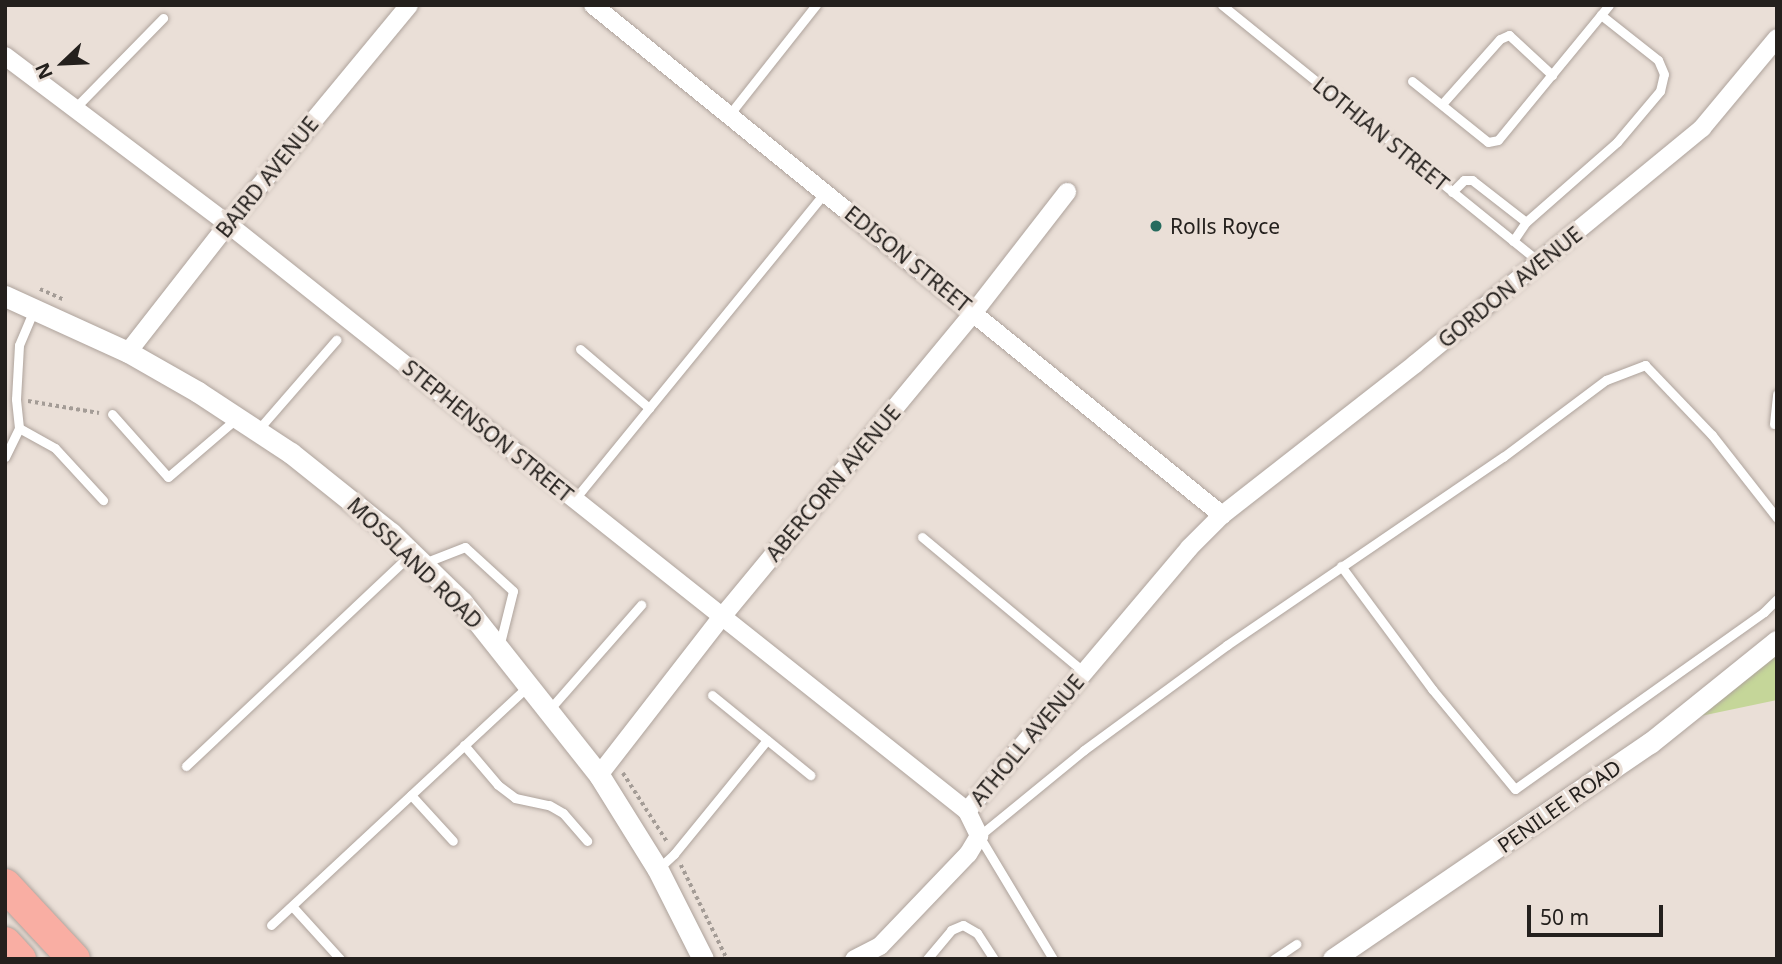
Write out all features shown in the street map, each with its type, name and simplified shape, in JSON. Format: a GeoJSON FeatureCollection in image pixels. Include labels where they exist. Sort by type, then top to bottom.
{"type":"FeatureCollection","features":[{"type":"Feature","properties":{"kind":"highway"},"geometry":{"type":"LineString","coordinates":[[5,885],[74,959]]}},
{"type":"Feature","properties":{"kind":"highway"},"geometry":{"type":"LineString","coordinates":[[5,943],[20,959]]}},
{"type":"Feature","properties":{"kind":"street","name":"BAIRD AVENUE"},"geometry":{"type":"LineString","coordinates":[[128,352],[228,224],[409,5]]}},
{"type":"Feature","properties":{"kind":"street","name":"EDISON STREET"},"geometry":{"type":"LineString","coordinates":[[593,5],[1222,515]]}},
{"type":"Feature","properties":{"kind":"street","name":"GORDON AVENUE"},"geometry":{"type":"LineString","coordinates":[[1222,515],[1335,429],[1702,128],[1777,38]]}},
{"type":"Feature","properties":{"kind":"street","name":"STEPHENSON STREET"},"geometry":{"type":"LineString","coordinates":[[5,56],[228,224],[967,811]]}},
{"type":"Feature","properties":{"kind":"street","name":"ABERCORN AVENUE"},"geometry":{"type":"LineString","coordinates":[[599,775],[721,618],[974,312],[1067,191]]}},
{"type":"Feature","properties":{"kind":"street","name":"MOSSLAND ROAD"},"geometry":{"type":"LineString","coordinates":[[5,296],[128,352],[237,418],[359,505],[417,559],[462,603],[599,775],[657,869],[703,959]]}},
{"type":"Feature","properties":{"kind":"street","name":"ATHOLL AVENUE"},"geometry":{"type":"LineString","coordinates":[[854,959],[880,946],[968,854],[979,836],[967,811],[1189,548],[1222,515]]}},
{"type":"Feature","properties":{"kind":"street","name":"PENILEE ROAD"},"geometry":{"type":"LineString","coordinates":[[1333,959],[1650,743],[1777,641]]}},
{"type":"Feature","properties":{"kind":"lane"},"geometry":{"type":"LineString","coordinates":[[730,115],[816,5]]}},
{"type":"Feature","properties":{"kind":"lane","name":"LOTHIAN STREET"},"geometry":{"type":"LineString","coordinates":[[1222,5],[1540,263]]}},
{"type":"Feature","properties":{"kind":"lane"},"geometry":{"type":"LineString","coordinates":[[1412,81],[1488,142],[1498,140],[1609,5]]}},
{"type":"Feature","properties":{"kind":"lane"},"geometry":{"type":"LineString","coordinates":[[1513,241],[1526,222],[1617,142],[1660,91],[1664,74],[1658,60],[1601,15]]}},
{"type":"Feature","properties":{"kind":"lane"},"geometry":{"type":"LineString","coordinates":[[75,108],[163,18]]}},
{"type":"Feature","properties":{"kind":"lane"},"geometry":{"type":"LineString","coordinates":[[1442,104],[1500,39],[1509,34],[1552,75]]}},
{"type":"Feature","properties":{"kind":"lane"},"geometry":{"type":"LineString","coordinates":[[1452,192],[1464,180],[1472,180],[1526,222]]}},
{"type":"Feature","properties":{"kind":"lane"},"geometry":{"type":"LineString","coordinates":[[574,500],[825,192]]}},
{"type":"Feature","properties":{"kind":"lane"},"geometry":{"type":"LineString","coordinates":[[5,457],[19,428],[16,399],[19,345],[35,308]]}},
{"type":"Feature","properties":{"kind":"lane"},"geometry":{"type":"LineString","coordinates":[[257,431],[336,340]]}},
{"type":"Feature","properties":{"kind":"lane"},"geometry":{"type":"LineString","coordinates":[[580,349],[649,408]]}},
{"type":"Feature","properties":{"kind":"lane"},"geometry":{"type":"LineString","coordinates":[[1053,959],[979,836],[1084,750],[1341,566],[1503,457],[1606,380],[1645,365],[1713,435],[1777,518]]}},
{"type":"Feature","properties":{"kind":"lane"},"geometry":{"type":"LineString","coordinates":[[1774,424],[1777,394]]}},
{"type":"Feature","properties":{"kind":"lane"},"geometry":{"type":"LineString","coordinates":[[112,414],[168,477],[237,418]]}},
{"type":"Feature","properties":{"kind":"lane"},"geometry":{"type":"LineString","coordinates":[[19,428],[55,448],[103,500]]}},
{"type":"Feature","properties":{"kind":"lane"},"geometry":{"type":"LineString","coordinates":[[922,537],[1084,672]]}},
{"type":"Feature","properties":{"kind":"lane"},"geometry":{"type":"LineString","coordinates":[[186,766],[417,559],[465,547],[513,591],[499,648]]}},
{"type":"Feature","properties":{"kind":"lane"},"geometry":{"type":"LineString","coordinates":[[1341,566],[1432,689],[1515,789],[1753,620],[1777,598]]}},
{"type":"Feature","properties":{"kind":"lane"},"geometry":{"type":"LineString","coordinates":[[549,710],[641,605]]}},
{"type":"Feature","properties":{"kind":"lane"},"geometry":{"type":"LineString","coordinates":[[271,925],[529,685]]}},
{"type":"Feature","properties":{"kind":"lane"},"geometry":{"type":"LineString","coordinates":[[712,695],[810,775]]}},
{"type":"Feature","properties":{"kind":"lane"},"geometry":{"type":"LineString","coordinates":[[657,869],[674,854],[767,740]]}},
{"type":"Feature","properties":{"kind":"lane"},"geometry":{"type":"LineString","coordinates":[[464,745],[498,785],[515,798],[549,805],[563,813],[587,842]]}},
{"type":"Feature","properties":{"kind":"lane"},"geometry":{"type":"LineString","coordinates":[[411,794],[453,841]]}},
{"type":"Feature","properties":{"kind":"lane"},"geometry":{"type":"LineString","coordinates":[[292,906],[340,959]]}},
{"type":"Feature","properties":{"kind":"lane"},"geometry":{"type":"LineString","coordinates":[[927,959],[951,930],[963,925],[977,933],[994,959]]}},
{"type":"Feature","properties":{"kind":"lane"},"geometry":{"type":"LineString","coordinates":[[1274,959],[1296,944]]}},
{"type":"Feature","properties":{"kind":"path"},"geometry":{"type":"LineString","coordinates":[[16,399],[83,413],[112,414]]}},
{"type":"Feature","properties":{"kind":"green space"},"geometry":{"type":"Polygon","coordinates":[[[1777,652],[1777,700],[1696,717],[1777,652]]]}},
{"type":"Feature","properties":{"kind":"place","name":"Rolls Royce"},"geometry":{"type":"Point","coordinates":[1156,226]}}]}
